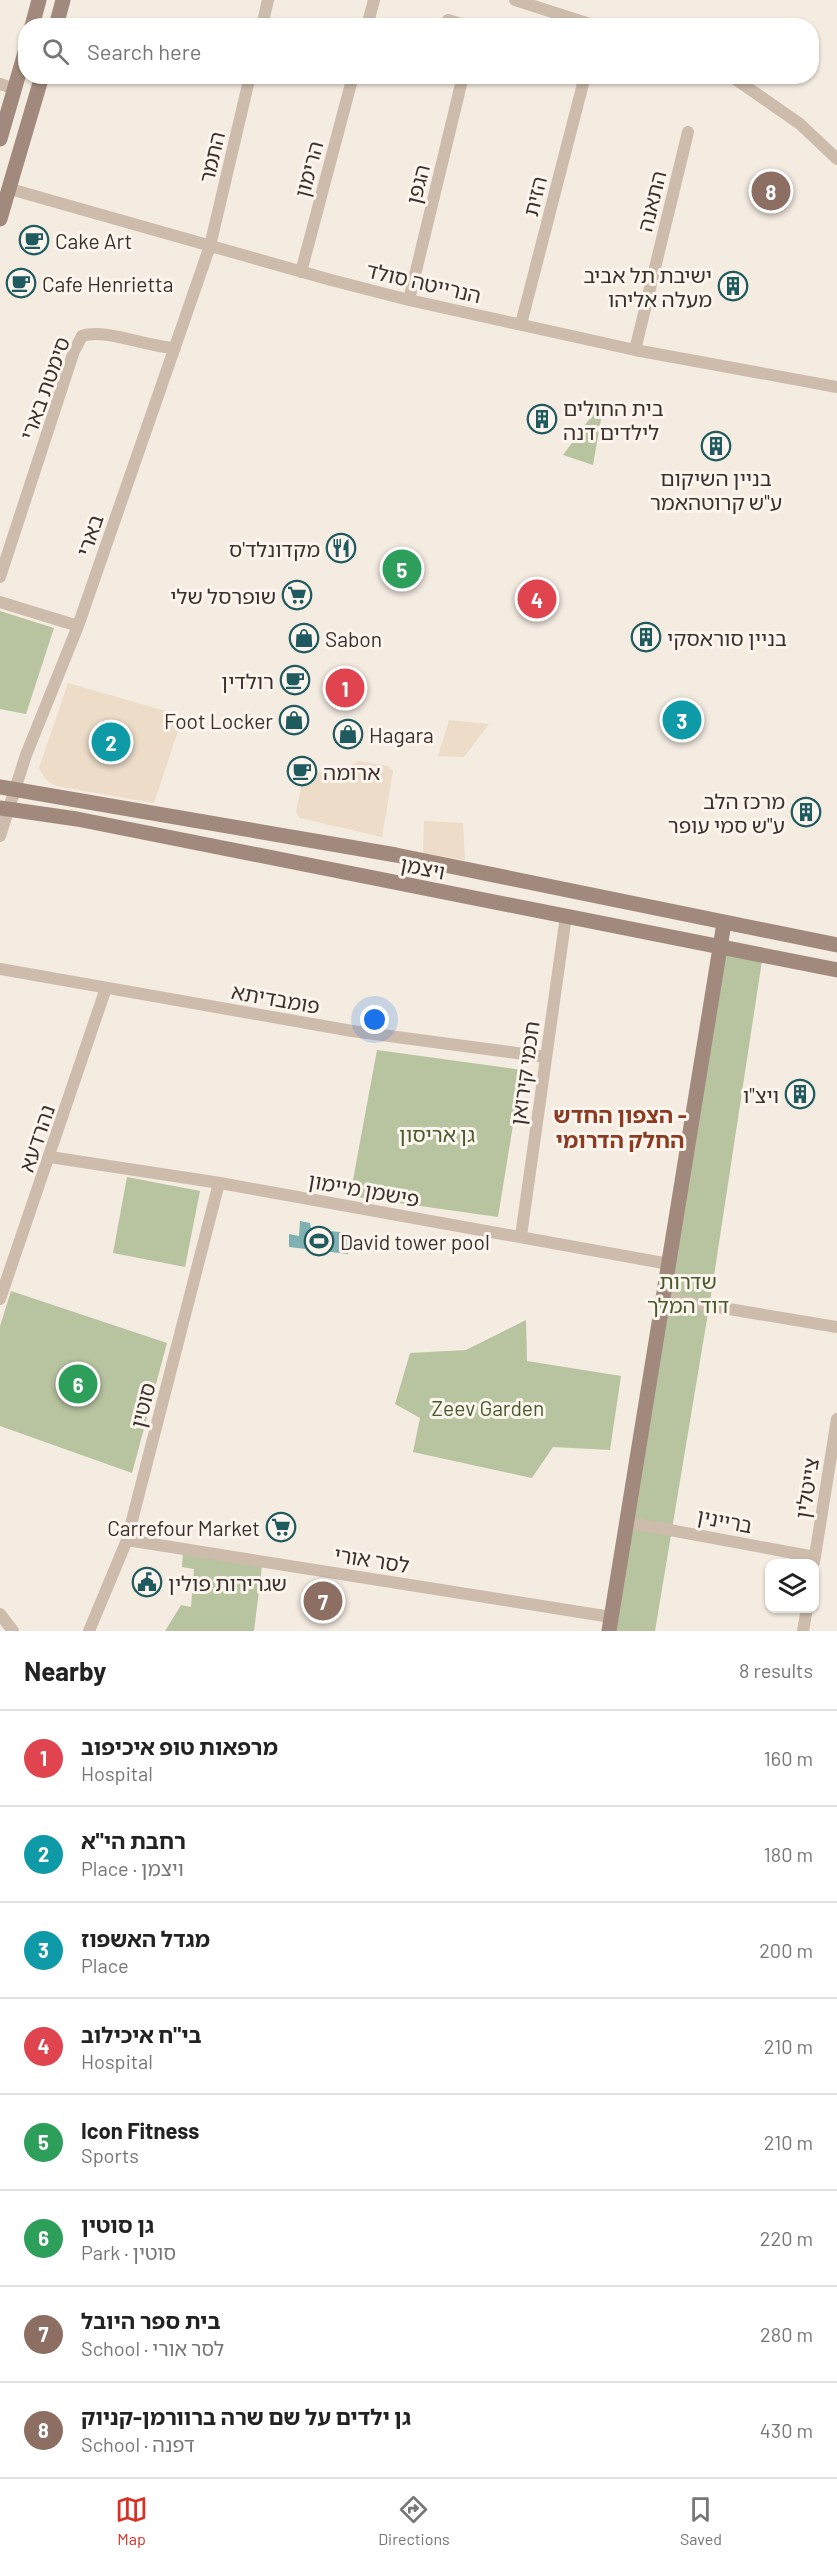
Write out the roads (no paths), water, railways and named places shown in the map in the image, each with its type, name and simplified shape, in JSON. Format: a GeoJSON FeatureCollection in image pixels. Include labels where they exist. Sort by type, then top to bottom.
{"type":"FeatureCollection","features":[{"type":"Feature","properties":{"kind":"street"},"geometry":{"type":"LineString","coordinates":[[34,18],[39,0]]}},
{"type":"Feature","properties":{"kind":"street"},"geometry":{"type":"LineString","coordinates":[[58,18],[63,0]]}},
{"type":"Feature","properties":{"kind":"street"},"geometry":{"type":"LineString","coordinates":[[264,18],[268,0]]}},
{"type":"Feature","properties":{"kind":"street"},"geometry":{"type":"LineString","coordinates":[[369,18],[374,0]]}},
{"type":"Feature","properties":{"kind":"street"},"geometry":{"type":"LineString","coordinates":[[515,0],[571,18]]}},
{"type":"Feature","properties":{"kind":"street"},"geometry":{"type":"LineString","coordinates":[[0,139],[7,87],[18,66]]}},
{"type":"Feature","properties":{"kind":"street"},"geometry":{"type":"LineString","coordinates":[[0,219],[40,84]]}},
{"type":"Feature","properties":{"kind":"street","name":"התמר"},"geometry":{"type":"LineString","coordinates":[[210,246],[248,84]]}},
{"type":"Feature","properties":{"kind":"street","name":"הרימון"},"geometry":{"type":"LineString","coordinates":[[301,272],[351,84]]}},
{"type":"Feature","properties":{"kind":"street","name":"הגפן"},"geometry":{"type":"LineString","coordinates":[[410,300],[461,84]]}},
{"type":"Feature","properties":{"kind":"street","name":"הזית"},"geometry":{"type":"LineString","coordinates":[[521,324],[583,84]]}},
{"type":"Feature","properties":{"kind":"street"},"geometry":{"type":"LineString","coordinates":[[742,84],[800,124],[837,159]]}},
{"type":"Feature","properties":{"kind":"street","name":"התאנה"},"geometry":{"type":"LineString","coordinates":[[635,350],[688,132]]}},
{"type":"Feature","properties":{"kind":"street","name":"הנרייטה סולד"},"geometry":{"type":"LineString","coordinates":[[9,189],[301,272],[410,300],[635,350],[837,387]]}},
{"type":"Feature","properties":{"kind":"street","name":"בארי"},"geometry":{"type":"LineString","coordinates":[[0,836],[7,789],[78,626],[210,246]]}},
{"type":"Feature","properties":{"kind":"street","name":"סימטת בארי"},"geometry":{"type":"LineString","coordinates":[[0,577],[74,351],[82,336],[97,333],[156,347],[175,348]]}},
{"type":"Feature","properties":{"kind":"street"},"geometry":{"type":"LineString","coordinates":[[0,602],[78,626]]}},
{"type":"Feature","properties":{"kind":"street","name":"ויצמן"},"geometry":{"type":"LineString","coordinates":[[7,789],[396,855],[837,945]]}},
{"type":"Feature","properties":{"kind":"street","name":"ויצמן"},"geometry":{"type":"LineString","coordinates":[[4,809],[77,819],[721,945],[837,970]]}},
{"type":"Feature","properties":{"kind":"street","name":"חכמי קירואן"},"geometry":{"type":"LineString","coordinates":[[521,1236],[566,916]]}},
{"type":"Feature","properties":{"kind":"street"},"geometry":{"type":"LineString","coordinates":[[610,1624],[724,923]]}},
{"type":"Feature","properties":{"kind":"street","name":"פומבדיתא"},"geometry":{"type":"LineString","coordinates":[[0,969],[351,1031],[546,1057]]}},
{"type":"Feature","properties":{"kind":"street","name":"נהרדעא"},"geometry":{"type":"LineString","coordinates":[[0,1299],[106,988]]}},
{"type":"Feature","properties":{"kind":"street","name":"פישמן מיימון"},"geometry":{"type":"LineString","coordinates":[[50,1157],[219,1183],[669,1264]]}},
{"type":"Feature","properties":{"kind":"street","name":"סוטין"},"geometry":{"type":"LineString","coordinates":[[89,1631],[128,1540],[219,1183]]}},
{"type":"Feature","properties":{"kind":"street"},"geometry":{"type":"LineString","coordinates":[[663,1298],[837,1327]]}},
{"type":"Feature","properties":{"kind":"street","name":"צייטלין"},"geometry":{"type":"LineString","coordinates":[[815,1559],[837,1419]]}},
{"type":"Feature","properties":{"kind":"street","name":"בריינין"},"geometry":{"type":"LineString","coordinates":[[627,1522],[810,1559]]}},
{"type":"Feature","properties":{"kind":"street","name":"לסר אורי"},"geometry":{"type":"LineString","coordinates":[[128,1540],[610,1624]]}},
{"type":"Feature","properties":{"kind":"street"},"geometry":{"type":"LineString","coordinates":[[803,1631],[806,1613]]}},
{"type":"Feature","properties":{"kind":"street"},"geometry":{"type":"LineString","coordinates":[[0,1614],[13,1631]]}},
{"type":"Feature","properties":{"kind":"water","name":"David tower pool"},"geometry":{"type":"Polygon","coordinates":[[[300,1221],[310,1223],[311,1229],[349,1233],[348,1254],[289,1247],[289,1234],[299,1236],[300,1221]]]}},
{"type":"Feature","properties":{"kind":"place","name":"גן ילדים על שם שרה ברוורמן-קניוק"},"geometry":{"type":"Point","coordinates":[771,191]}},
{"type":"Feature","properties":{"kind":"place","name":"Cake Art"},"geometry":{"type":"Point","coordinates":[34,240]}},
{"type":"Feature","properties":{"kind":"place","name":"Cafe Henrietta"},"geometry":{"type":"Point","coordinates":[21,283]}},
{"type":"Feature","properties":{"kind":"place","name":"ישיבת תל אביב מעלה אליהו"},"geometry":{"type":"Point","coordinates":[733,286]}},
{"type":"Feature","properties":{"kind":"place","name":"בית החולים לילדים דנה"},"geometry":{"type":"Point","coordinates":[542,419]}},
{"type":"Feature","properties":{"kind":"place","name":"בניין השיקום ע\"ש קרוטהאמר"},"geometry":{"type":"Point","coordinates":[716,446]}},
{"type":"Feature","properties":{"kind":"place","name":"מקדונלד'ס"},"geometry":{"type":"Point","coordinates":[341,548]}},
{"type":"Feature","properties":{"kind":"place","name":"Icon Fitness"},"geometry":{"type":"Point","coordinates":[402,569]}},
{"type":"Feature","properties":{"kind":"place","name":"שופרסל שלי"},"geometry":{"type":"Point","coordinates":[297,595]}},
{"type":"Feature","properties":{"kind":"place","name":"בי\"ח איכילוב"},"geometry":{"type":"Point","coordinates":[537,599]}},
{"type":"Feature","properties":{"kind":"place","name":"בניין סוראסקי"},"geometry":{"type":"Point","coordinates":[646,637]}},
{"type":"Feature","properties":{"kind":"place","name":"Sabon"},"geometry":{"type":"Point","coordinates":[304,638]}},
{"type":"Feature","properties":{"kind":"place","name":"רולדין"},"geometry":{"type":"Point","coordinates":[295,680]}},
{"type":"Feature","properties":{"kind":"place","name":"מרפאות טופ איכיפוב"},"geometry":{"type":"Point","coordinates":[345,688]}},
{"type":"Feature","properties":{"kind":"place","name":"Foot Locker"},"geometry":{"type":"Point","coordinates":[294,720]}},
{"type":"Feature","properties":{"kind":"place","name":"מגדל האשפוז"},"geometry":{"type":"Point","coordinates":[682,720]}},
{"type":"Feature","properties":{"kind":"place","name":"Hagara"},"geometry":{"type":"Point","coordinates":[348,734]}},
{"type":"Feature","properties":{"kind":"place","name":"רחבת הי\"א"},"geometry":{"type":"Point","coordinates":[111,742]}},
{"type":"Feature","properties":{"kind":"place","name":"ארומה"},"geometry":{"type":"Point","coordinates":[302,771]}},
{"type":"Feature","properties":{"kind":"place","name":"מרכז הלב ע\"ש סמי עופר"},"geometry":{"type":"Point","coordinates":[806,812]}},
{"type":"Feature","properties":{"kind":"place","name":"ויצ\"ו"},"geometry":{"type":"Point","coordinates":[800,1094]}},
{"type":"Feature","properties":{"kind":"place","name":"David tower pool"},"geometry":{"type":"Point","coordinates":[319,1241]}},
{"type":"Feature","properties":{"kind":"place","name":"גן סוטין"},"geometry":{"type":"Point","coordinates":[78,1384]}},
{"type":"Feature","properties":{"kind":"place","name":"Carrefour Market"},"geometry":{"type":"Point","coordinates":[281,1527]}},
{"type":"Feature","properties":{"kind":"place","name":"שגרירות פולין"},"geometry":{"type":"Point","coordinates":[147,1582]}},
{"type":"Feature","properties":{"kind":"place","name":"בית ספר היובל"},"geometry":{"type":"Point","coordinates":[323,1601]}},
{"type":"Feature","properties":{"kind":"district","name":"הצפון החדש - החלק הדרומי"},"geometry":{"type":"Point","coordinates":[620,1126]}},
{"type":"Feature","properties":{"kind":"park label","name":"גן אריסון"},"geometry":{"type":"Point","coordinates":[437,1133]}},
{"type":"Feature","properties":{"kind":"park label","name":"שדרות דוד המלך"},"geometry":{"type":"Point","coordinates":[688,1292]}},
{"type":"Feature","properties":{"kind":"park label","name":"Zeev Garden"},"geometry":{"type":"Point","coordinates":[488,1407]}}]}
